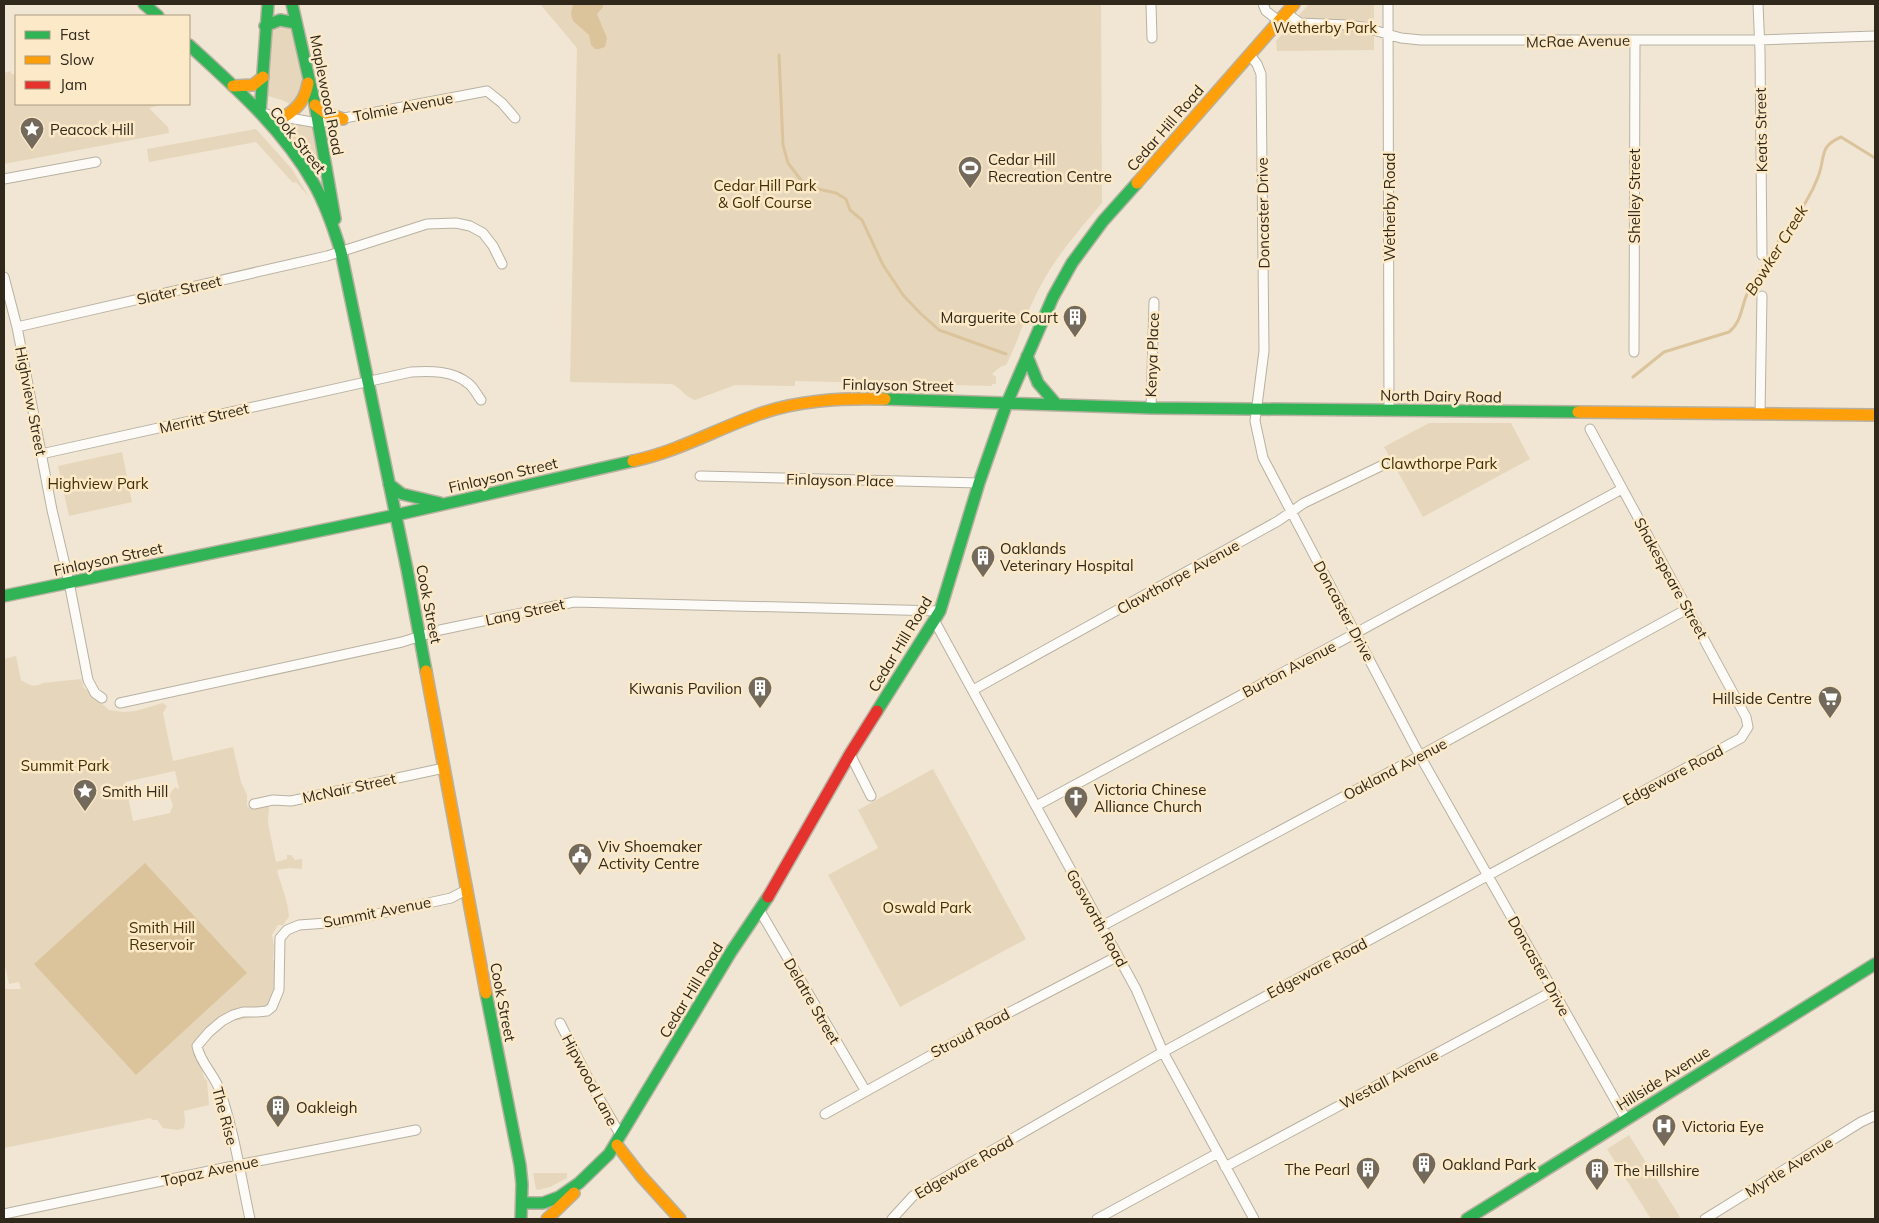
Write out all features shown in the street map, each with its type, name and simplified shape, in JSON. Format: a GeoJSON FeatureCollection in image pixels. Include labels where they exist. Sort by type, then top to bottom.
{"type":"FeatureCollection","features":[{"type":"Feature","properties":{"kind":"street"},"geometry":{"type":"LineString","coordinates":[[144,4],[157,15]]}},
{"type":"Feature","properties":{"kind":"street"},"geometry":{"type":"LineString","coordinates":[[260,113],[268,4]]}},
{"type":"Feature","properties":{"kind":"street","name":"Maplewood Road"},"geometry":{"type":"LineString","coordinates":[[292,4],[315,105],[341,252]]}},
{"type":"Feature","properties":{"kind":"street"},"geometry":{"type":"LineString","coordinates":[[1152,4],[1152,38]]}},
{"type":"Feature","properties":{"kind":"street"},"geometry":{"type":"LineString","coordinates":[[1263,4],[1266,11],[1282,17]]}},
{"type":"Feature","properties":{"kind":"street","name":"Cedar Hill Road"},"geometry":{"type":"LineString","coordinates":[[581,1181],[619,1140],[732,952],[760,911],[850,754],[937,616],[979,483],[1007,403],[1063,279],[1098,228],[1294,4]]}},
{"type":"Feature","properties":{"kind":"street","name":"Wetherby Road"},"geometry":{"type":"LineString","coordinates":[[1388,4],[1389,410]]}},
{"type":"Feature","properties":{"kind":"street","name":"Keats Street"},"geometry":{"type":"LineString","coordinates":[[1758,4],[1762,256]]}},
{"type":"Feature","properties":{"kind":"street","name":"McRae Avenue"},"geometry":{"type":"LineString","coordinates":[[1282,17],[1300,23],[1363,27],[1401,38],[1421,40],[1759,40],[1875,36]]}},
{"type":"Feature","properties":{"kind":"street"},"geometry":{"type":"LineString","coordinates":[[265,26],[275,20],[286,19],[296,23]]}},
{"type":"Feature","properties":{"kind":"street","name":"Shelley Street"},"geometry":{"type":"LineString","coordinates":[[1634,352],[1635,40]]}},
{"type":"Feature","properties":{"kind":"street","name":"Cook Street"},"geometry":{"type":"LineString","coordinates":[[190,46],[260,113],[301,163],[323,202],[341,252],[420,637],[466,890],[520,1165],[522,1203],[520,1219]]}},
{"type":"Feature","properties":{"kind":"street","name":"Doncaster Drive"},"geometry":{"type":"LineString","coordinates":[[1250,55],[1257,64],[1261,74],[1264,351],[1256,409],[1256,430],[1259,449],[1420,756],[1626,1119]]}},
{"type":"Feature","properties":{"kind":"street"},"geometry":{"type":"LineString","coordinates":[[284,117],[297,109],[302,103],[309,76]]}},
{"type":"Feature","properties":{"kind":"street"},"geometry":{"type":"LineString","coordinates":[[233,86],[253,85],[263,77]]}},
{"type":"Feature","properties":{"kind":"street","name":"Tolmie Avenue"},"geometry":{"type":"LineString","coordinates":[[260,113],[318,123],[487,91],[502,103],[515,118]]}},
{"type":"Feature","properties":{"kind":"street"},"geometry":{"type":"LineString","coordinates":[[315,105],[326,113],[343,119]]}},
{"type":"Feature","properties":{"kind":"street"},"geometry":{"type":"LineString","coordinates":[[4,179],[96,162]]}},
{"type":"Feature","properties":{"kind":"street","name":"Slater Street"},"geometry":{"type":"LineString","coordinates":[[17,327],[341,252],[427,224],[456,223],[470,226],[482,234],[493,246],[502,264]]}},
{"type":"Feature","properties":{"kind":"street","name":"Highview Street"},"geometry":{"type":"LineString","coordinates":[[4,277],[17,327],[52,510],[69,582],[88,680],[95,693],[102,698]]}},
{"type":"Feature","properties":{"kind":"street"},"geometry":{"type":"LineString","coordinates":[[1760,414],[1762,296]]}},
{"type":"Feature","properties":{"kind":"street","name":"Kenya Place"},"geometry":{"type":"LineString","coordinates":[[1151,408],[1154,302]]}},
{"type":"Feature","properties":{"kind":"street"},"geometry":{"type":"LineString","coordinates":[[1027,356],[1038,382],[1057,405]]}},
{"type":"Feature","properties":{"kind":"street","name":"Merritt Street"},"geometry":{"type":"LineString","coordinates":[[41,454],[367,380],[411,372],[441,372],[455,376],[469,384],[481,400]]}},
{"type":"Feature","properties":{"kind":"street","name":"Finlayson Street"},"geometry":{"type":"LineString","coordinates":[[4,596],[396,515],[652,457],[755,415],[795,404],[843,399],[1007,403]]}},
{"type":"Feature","properties":{"kind":"street","name":"North Dairy Road"},"geometry":{"type":"LineString","coordinates":[[1007,403],[1151,408],[1875,415]]}},
{"type":"Feature","properties":{"kind":"street","name":"Shakespeare Street"},"geometry":{"type":"LineString","coordinates":[[1590,429],[1746,717],[1748,728]]}},
{"type":"Feature","properties":{"kind":"street","name":"Clawthorpe Avenue"},"geometry":{"type":"LineString","coordinates":[[973,690],[1278,521],[1304,503],[1383,465]]}},
{"type":"Feature","properties":{"kind":"street","name":"Finlayson Place"},"geometry":{"type":"LineString","coordinates":[[700,476],[979,483]]}},
{"type":"Feature","properties":{"kind":"street"},"geometry":{"type":"LineString","coordinates":[[389,484],[402,494],[444,504]]}},
{"type":"Feature","properties":{"kind":"street","name":"Burton Avenue"},"geometry":{"type":"LineString","coordinates":[[1036,806],[1622,489]]}},
{"type":"Feature","properties":{"kind":"street","name":"Lang Street"},"geometry":{"type":"LineString","coordinates":[[120,703],[402,642],[440,630],[574,602],[937,616]]}},
{"type":"Feature","properties":{"kind":"street","name":"Oakland Avenue"},"geometry":{"type":"LineString","coordinates":[[1102,926],[1420,756],[1687,609]]}},
{"type":"Feature","properties":{"kind":"street","name":"Gosworth Road"},"geometry":{"type":"LineString","coordinates":[[937,616],[973,690],[1136,989],[1163,1052],[1254,1219]]}},
{"type":"Feature","properties":{"kind":"street","name":"Edgeware Road"},"geometry":{"type":"LineString","coordinates":[[892,1219],[912,1196],[1163,1052],[1741,738],[1748,728]]}},
{"type":"Feature","properties":{"kind":"street"},"geometry":{"type":"LineString","coordinates":[[850,754],[871,796]]}},
{"type":"Feature","properties":{"kind":"street","name":"McNair Street"},"geometry":{"type":"LineString","coordinates":[[254,804],[273,800],[291,801],[444,768]]}},
{"type":"Feature","properties":{"kind":"street","name":"Summit Avenue"},"geometry":{"type":"LineString","coordinates":[[197,1046],[209,1032],[233,1015],[243,1012],[266,1011],[272,1007],[279,990],[280,938],[286,930],[299,925],[341,922],[451,898],[466,890]]}},
{"type":"Feature","properties":{"kind":"street","name":"Delatre Street"},"geometry":{"type":"LineString","coordinates":[[760,911],[865,1090]]}},
{"type":"Feature","properties":{"kind":"street","name":"Stroud Road"},"geometry":{"type":"LineString","coordinates":[[825,1114],[865,1090],[989,1023],[1118,956]]}},
{"type":"Feature","properties":{"kind":"street","name":"Hillside Avenue"},"geometry":{"type":"LineString","coordinates":[[1467,1219],[1626,1119],[1874,968]]}},
{"type":"Feature","properties":{"kind":"street","name":"Westall Avenue"},"geometry":{"type":"LineString","coordinates":[[1225,1167],[1553,991]]}},
{"type":"Feature","properties":{"kind":"street","name":"Hipwood Lane"},"geometry":{"type":"LineString","coordinates":[[560,1023],[619,1140]]}},
{"type":"Feature","properties":{"kind":"street","name":"The Rise"},"geometry":{"type":"LineString","coordinates":[[197,1046],[202,1060],[220,1089],[250,1219]]}},
{"type":"Feature","properties":{"kind":"street","name":"Myrtle Avenue"},"geometry":{"type":"LineString","coordinates":[[1704,1219],[1875,1114]]}},
{"type":"Feature","properties":{"kind":"street","name":"Topaz Avenue"},"geometry":{"type":"LineString","coordinates":[[4,1214],[416,1130]]}},
{"type":"Feature","properties":{"kind":"street"},"geometry":{"type":"LineString","coordinates":[[619,1140],[641,1176],[680,1219]]}},
{"type":"Feature","properties":{"kind":"street"},"geometry":{"type":"LineString","coordinates":[[1097,1219],[1218,1153]]}},
{"type":"Feature","properties":{"kind":"street"},"geometry":{"type":"LineString","coordinates":[[522,1203],[539,1204],[551,1200],[581,1181]]}},
{"type":"Feature","properties":{"kind":"street"},"geometry":{"type":"LineString","coordinates":[[547,1219],[573,1195],[581,1181]]}},
{"type":"Feature","properties":{"kind":"green space","name":"Cedar Hill Park & Golf Course"},"geometry":{"type":"Polygon","coordinates":[[[540,4],[1101,4],[1102,203],[1068,244],[1046,276],[1006,365],[1000,367],[992,374],[996,377],[996,384],[992,384],[992,386],[795,381],[795,386],[735,385],[695,400],[688,397],[672,384],[570,382],[577,48],[540,4]]]}},
{"type":"Feature","properties":{"kind":"green space","name":"Wetherby Park"},"geometry":{"type":"Polygon","coordinates":[[[1309,4],[1374,4],[1374,50],[1277,51],[1276,41],[1309,4]]]}},
{"type":"Feature","properties":{"kind":"green space"},"geometry":{"type":"Polygon","coordinates":[[[277,27],[289,28],[295,36],[302,86],[301,93],[292,105],[264,95],[270,33],[277,27]]]}},
{"type":"Feature","properties":{"kind":"green space"},"geometry":{"type":"Polygon","coordinates":[[[11,71],[11,74],[15,74],[15,105],[162,105],[149,108],[168,127],[169,133],[4,164],[4,73],[11,71]]]}},
{"type":"Feature","properties":{"kind":"green space"},"geometry":{"type":"Polygon","coordinates":[[[273,119],[313,125],[325,184],[306,155],[273,119]]]}},
{"type":"Feature","properties":{"kind":"green space"},"geometry":{"type":"Polygon","coordinates":[[[256,129],[292,169],[309,197],[296,182],[293,183],[256,142],[149,162],[147,149],[256,129]]]}},
{"type":"Feature","properties":{"kind":"green space","name":"Clawthorpe Park"},"geometry":{"type":"Polygon","coordinates":[[[1429,423],[1511,423],[1530,459],[1423,517],[1384,447],[1429,423]]]}},
{"type":"Feature","properties":{"kind":"green space","name":"Highview Park"},"geometry":{"type":"Polygon","coordinates":[[[122,452],[132,502],[69,516],[58,466],[122,452]]]}},
{"type":"Feature","properties":{"kind":"green space","name":"Summit Park"},"geometry":{"type":"Polygon","coordinates":[[[16,656],[21,680],[32,685],[81,679],[84,688],[109,710],[136,711],[163,703],[167,706],[163,713],[173,761],[233,747],[241,782],[247,795],[247,806],[250,808],[266,804],[269,807],[268,823],[276,862],[287,859],[287,855],[291,855],[295,860],[302,859],[302,869],[289,868],[277,870],[286,899],[289,917],[283,925],[278,925],[272,935],[274,946],[273,960],[276,960],[275,989],[272,998],[263,1015],[219,1024],[197,1044],[204,1078],[207,1081],[209,1105],[184,1111],[184,1128],[177,1130],[163,1128],[157,1120],[152,1120],[151,1118],[4,1148],[4,989],[21,989],[19,982],[9,984],[4,961],[4,659],[16,656]],[[175,771],[125,782],[133,821],[170,813],[173,805],[169,795],[175,787],[179,789],[175,771]]]}},
{"type":"Feature","properties":{"kind":"green space","name":"Oswald Park"},"geometry":{"type":"Polygon","coordinates":[[[933,769],[1026,939],[900,1007],[828,875],[878,848],[858,810],[933,769]]]}},
{"type":"Feature","properties":{"kind":"green space"},"geometry":{"type":"Polygon","coordinates":[[[1629,1135],[1680,1217],[1676,1219],[1651,1219],[1607,1149],[1629,1135]]]}},
{"type":"Feature","properties":{"kind":"green space"},"geometry":{"type":"Polygon","coordinates":[[[533,1173],[567,1173],[567,1178],[550,1187],[538,1190],[536,1189],[533,1173]]]}},
{"type":"Feature","properties":{"kind":"shaded area"},"geometry":{"type":"Polygon","coordinates":[[[573,4],[603,4],[603,7],[597,14],[607,38],[605,47],[595,49],[591,45],[589,35],[573,21],[571,14],[573,4]]]}},
{"type":"Feature","properties":{"kind":"shaded area","name":"Smith Hill Reservoir"},"geometry":{"type":"Polygon","coordinates":[[[145,863],[247,973],[136,1075],[34,964],[145,863]]]}},
{"type":"Feature","properties":{"kind":"waterway"},"geometry":{"type":"LineString","coordinates":[[779,55],[783,145],[788,163],[801,180],[818,189],[836,193],[846,199],[850,210],[862,220],[883,265],[903,295],[939,330],[1006,354]]}},
{"type":"Feature","properties":{"kind":"waterway","name":"Bowker Creek"},"geometry":{"type":"LineString","coordinates":[[1633,377],[1664,352],[1729,332],[1733,328],[1739,319],[1748,292],[1774,248],[1810,195],[1818,177],[1824,153],[1829,145],[1841,137],[1875,158]]}},
{"type":"Feature","properties":{"kind":"traffic: fast"},"geometry":{"type":"LineString","coordinates":[[144,4],[157,15]]}},
{"type":"Feature","properties":{"kind":"traffic: fast"},"geometry":{"type":"LineString","coordinates":[[260,113],[268,4]]}},
{"type":"Feature","properties":{"kind":"traffic: fast"},"geometry":{"type":"LineString","coordinates":[[292,4],[315,105],[335,219]]}},
{"type":"Feature","properties":{"kind":"traffic: fast"},"geometry":{"type":"LineString","coordinates":[[265,26],[280,20],[296,23]]}},
{"type":"Feature","properties":{"kind":"traffic: fast"},"geometry":{"type":"LineString","coordinates":[[190,46],[257,110],[288,145],[314,184],[329,217],[341,252],[407,569],[426,671]]}},
{"type":"Feature","properties":{"kind":"traffic: fast"},"geometry":{"type":"LineString","coordinates":[[877,711],[940,611],[979,483],[1007,403],[1053,297],[1072,263],[1103,221],[1137,183]]}},
{"type":"Feature","properties":{"kind":"traffic: fast"},"geometry":{"type":"LineString","coordinates":[[1027,356],[1038,383],[1057,405]]}},
{"type":"Feature","properties":{"kind":"traffic: fast"},"geometry":{"type":"LineString","coordinates":[[885,399],[1151,408],[1578,412]]}},
{"type":"Feature","properties":{"kind":"traffic: fast"},"geometry":{"type":"LineString","coordinates":[[4,596],[396,515],[633,461]]}},
{"type":"Feature","properties":{"kind":"traffic: fast"},"geometry":{"type":"LineString","coordinates":[[389,484],[402,494],[440,503]]}},
{"type":"Feature","properties":{"kind":"traffic: fast"},"geometry":{"type":"LineString","coordinates":[[523,1203],[543,1203],[559,1197],[579,1183],[609,1154],[731,952],[768,897]]}},
{"type":"Feature","properties":{"kind":"traffic: fast"},"geometry":{"type":"LineString","coordinates":[[1467,1219],[1875,964]]}},
{"type":"Feature","properties":{"kind":"traffic: fast"},"geometry":{"type":"LineString","coordinates":[[486,993],[520,1165],[522,1184],[521,1219]]}},
{"type":"Feature","properties":{"kind":"traffic: slow"},"geometry":{"type":"LineString","coordinates":[[1137,183],[1294,4]]}},
{"type":"Feature","properties":{"kind":"traffic: slow"},"geometry":{"type":"LineString","coordinates":[[233,86],[253,85],[263,77]]}},
{"type":"Feature","properties":{"kind":"traffic: slow"},"geometry":{"type":"LineString","coordinates":[[284,117],[300,103],[308,83]]}},
{"type":"Feature","properties":{"kind":"traffic: slow"},"geometry":{"type":"LineString","coordinates":[[315,105],[326,113],[343,119]]}},
{"type":"Feature","properties":{"kind":"traffic: slow"},"geometry":{"type":"LineString","coordinates":[[633,461],[664,452],[754,416],[786,406],[819,401],[885,399]]}},
{"type":"Feature","properties":{"kind":"traffic: slow"},"geometry":{"type":"LineString","coordinates":[[1578,412],[1875,415]]}},
{"type":"Feature","properties":{"kind":"traffic: slow"},"geometry":{"type":"LineString","coordinates":[[426,671],[486,993]]}},
{"type":"Feature","properties":{"kind":"traffic: slow"},"geometry":{"type":"LineString","coordinates":[[617,1145],[641,1176],[680,1219]]}},
{"type":"Feature","properties":{"kind":"traffic: slow"},"geometry":{"type":"LineString","coordinates":[[547,1219],[574,1193]]}},
{"type":"Feature","properties":{"kind":"traffic: jam"},"geometry":{"type":"LineString","coordinates":[[768,897],[850,754],[877,711]]}},
{"type":"Feature","properties":{"kind":"place","name":"Peacock Hill"},"geometry":{"type":"Point","coordinates":[32,150]}},
{"type":"Feature","properties":{"kind":"place","name":"Cedar Hill Recreation Centre"},"geometry":{"type":"Point","coordinates":[970,189]}},
{"type":"Feature","properties":{"kind":"place","name":"Marguerite Court"},"geometry":{"type":"Point","coordinates":[1075,338]}},
{"type":"Feature","properties":{"kind":"place","name":"Oaklands Veterinary Hospital"},"geometry":{"type":"Point","coordinates":[983,578]}},
{"type":"Feature","properties":{"kind":"place","name":"Kiwanis Pavilion"},"geometry":{"type":"Point","coordinates":[760,709]}},
{"type":"Feature","properties":{"kind":"place","name":"Hillside Centre"},"geometry":{"type":"Point","coordinates":[1830,719]}},
{"type":"Feature","properties":{"kind":"place","name":"Smith Hill"},"geometry":{"type":"Point","coordinates":[85,812]}},
{"type":"Feature","properties":{"kind":"place","name":"Victoria Chinese Alliance Church"},"geometry":{"type":"Point","coordinates":[1076,819]}},
{"type":"Feature","properties":{"kind":"place","name":"Viv Shoemaker Activity Centre"},"geometry":{"type":"Point","coordinates":[580,876]}},
{"type":"Feature","properties":{"kind":"place","name":"Oakleigh"},"geometry":{"type":"Point","coordinates":[278,1128]}},
{"type":"Feature","properties":{"kind":"place","name":"Victoria Eye"},"geometry":{"type":"Point","coordinates":[1664,1147]}},
{"type":"Feature","properties":{"kind":"place","name":"Oakland Park"},"geometry":{"type":"Point","coordinates":[1424,1185]}},
{"type":"Feature","properties":{"kind":"place","name":"The Pearl"},"geometry":{"type":"Point","coordinates":[1368,1190]}},
{"type":"Feature","properties":{"kind":"place","name":"The Hillshire"},"geometry":{"type":"Point","coordinates":[1597,1191]}}]}
